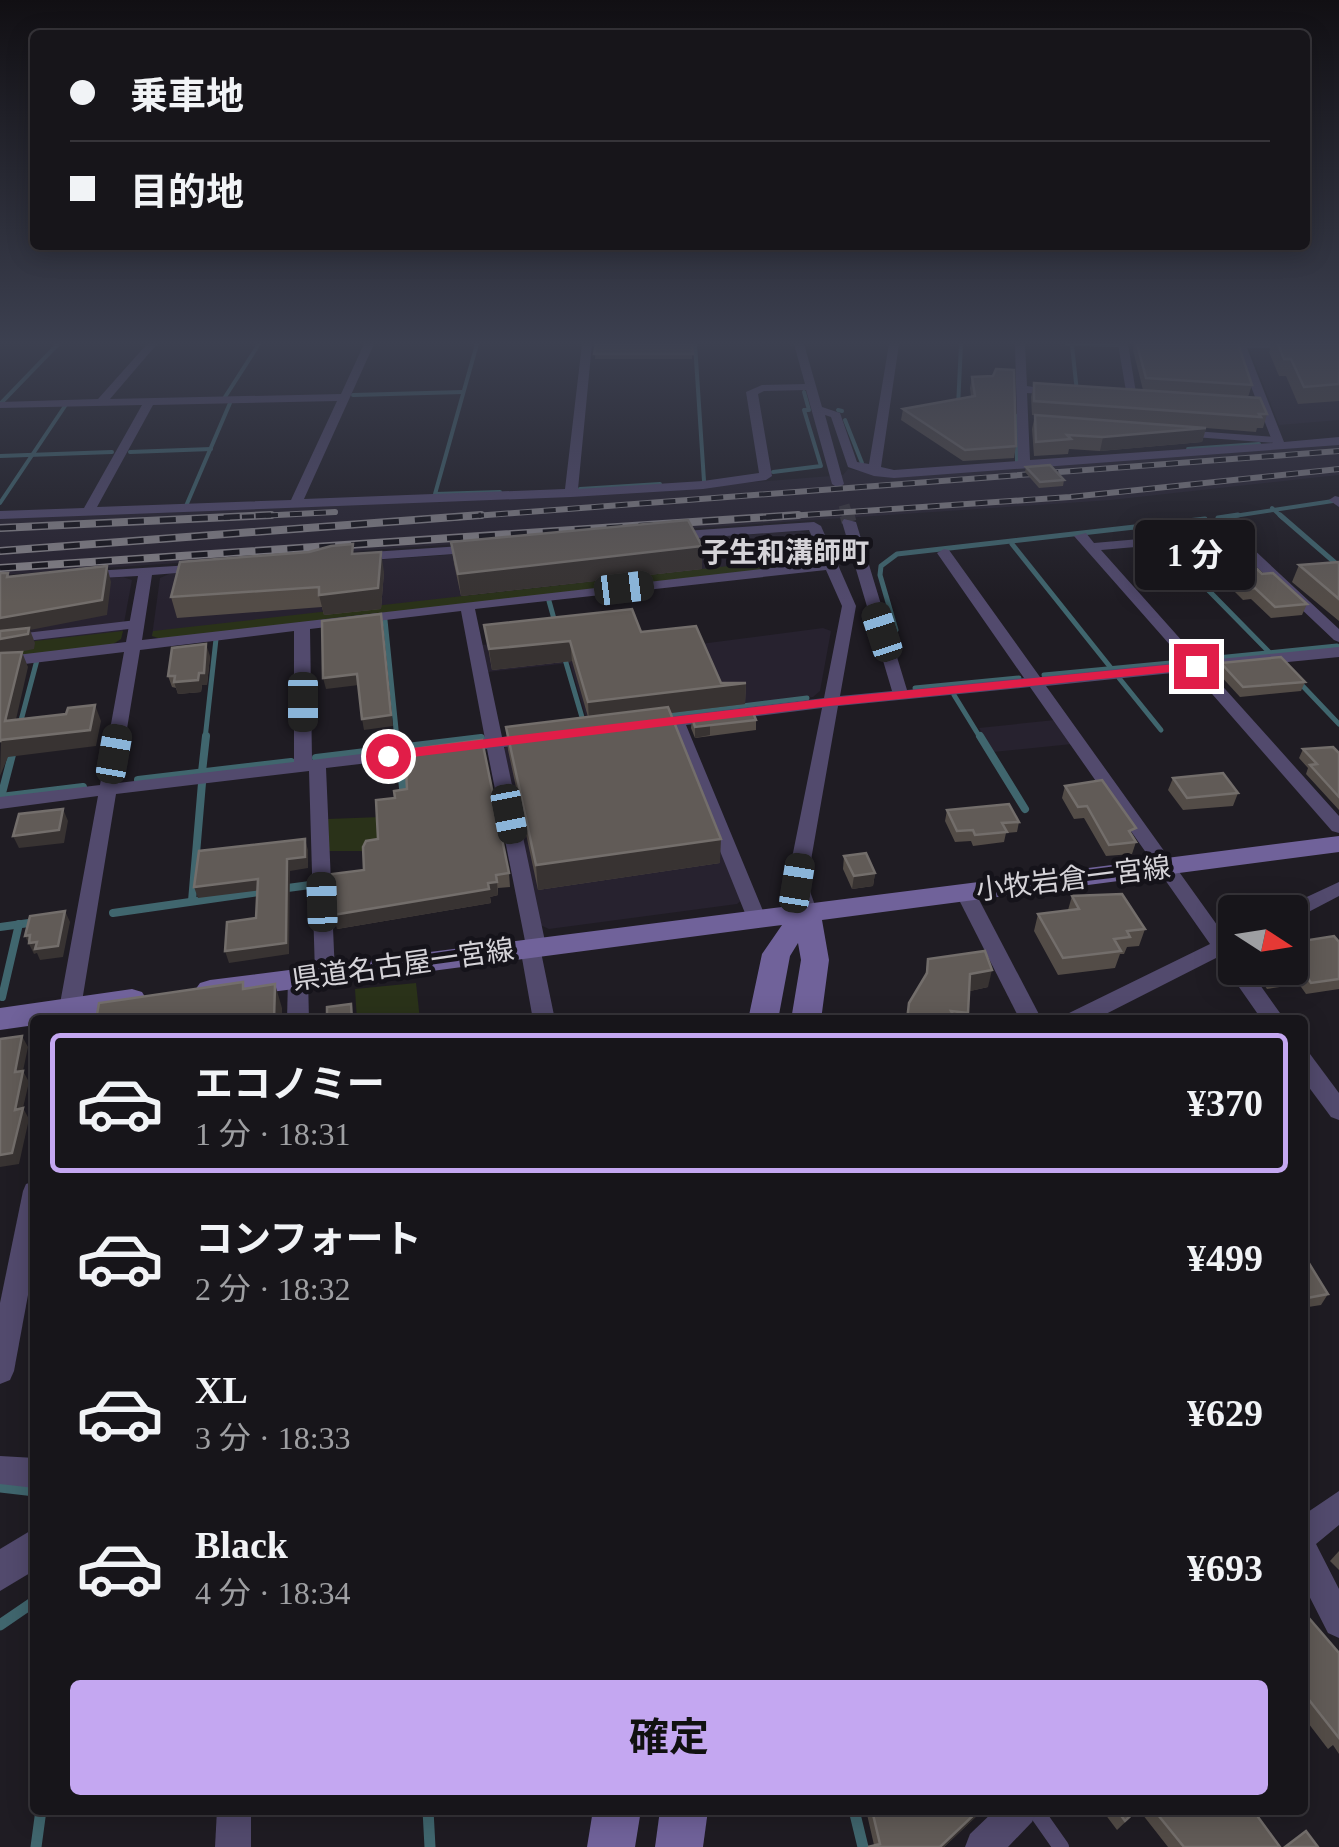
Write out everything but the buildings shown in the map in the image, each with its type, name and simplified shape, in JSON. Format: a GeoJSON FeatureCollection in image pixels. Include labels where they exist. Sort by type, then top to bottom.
{"type":"FeatureCollection","features":[{"type":"Feature","properties":{"kind":"main road","name":"小牧岩倉一宮線"},"geometry":{"type":"LineString","coordinates":[[807,911],[1339,844]]}},
{"type":"Feature","properties":{"kind":"main road","name":"県道名古屋一宮線"},"geometry":{"type":"LineString","coordinates":[[69,1014],[170,995],[807,911]]}},
{"type":"Feature","properties":{"kind":"main road"},"geometry":{"type":"LineString","coordinates":[[764,1015],[776,954],[807,911]]}},
{"type":"Feature","properties":{"kind":"main road"},"geometry":{"type":"LineString","coordinates":[[807,911],[815,960],[807,1015]]}},
{"type":"Feature","properties":{"kind":"main road","name":"県道名古屋一宮線"},"geometry":{"type":"LineString","coordinates":[[0,1019],[30,1017]]}},
{"type":"Feature","properties":{"kind":"main road"},"geometry":{"type":"LineString","coordinates":[[611,1847],[617,1815]]}},
{"type":"Feature","properties":{"kind":"main road"},"geometry":{"type":"LineString","coordinates":[[679,1847],[683,1815]]}},
{"type":"Feature","properties":{"kind":"street"},"geometry":{"type":"LineString","coordinates":[[88,512],[133,430]]}},
{"type":"Feature","properties":{"kind":"street"},"geometry":{"type":"LineString","coordinates":[[296,503],[330,430]]}},
{"type":"Feature","properties":{"kind":"street"},"geometry":{"type":"LineString","coordinates":[[571,493],[578,430]]}},
{"type":"Feature","properties":{"kind":"street"},"geometry":{"type":"LineString","coordinates":[[0,516],[703,485],[766,476],[758,430]]}},
{"type":"Feature","properties":{"kind":"street"},"geometry":{"type":"LineString","coordinates":[[824,430],[838,484]]}},
{"type":"Feature","properties":{"kind":"street"},"geometry":{"type":"LineString","coordinates":[[841,430],[852,464],[894,474],[1339,441]]}},
{"type":"Feature","properties":{"kind":"street"},"geometry":{"type":"LineString","coordinates":[[874,472],[881,430]]}},
{"type":"Feature","properties":{"kind":"street"},"geometry":{"type":"LineString","coordinates":[[1022,430],[1024,464]]}},
{"type":"Feature","properties":{"kind":"street"},"geometry":{"type":"LineString","coordinates":[[1274,430],[1279,443]]}},
{"type":"Feature","properties":{"kind":"street"},"geometry":{"type":"LineString","coordinates":[[1215,521],[1339,636]]}},
{"type":"Feature","properties":{"kind":"street"},"geometry":{"type":"LineString","coordinates":[[849,522],[901,695]]}},
{"type":"Feature","properties":{"kind":"street"},"geometry":{"type":"LineString","coordinates":[[647,537],[814,526],[849,606],[797,883],[807,911]]}},
{"type":"Feature","properties":{"kind":"street"},"geometry":{"type":"LineString","coordinates":[[1230,535],[1086,542],[1339,827]]}},
{"type":"Feature","properties":{"kind":"street"},"geometry":{"type":"LineString","coordinates":[[335,558],[492,548]]}},
{"type":"Feature","properties":{"kind":"street"},"geometry":{"type":"LineString","coordinates":[[944,553],[1218,937]]}},
{"type":"Feature","properties":{"kind":"street"},"geometry":{"type":"LineString","coordinates":[[0,662],[831,565]]}},
{"type":"Feature","properties":{"kind":"street"},"geometry":{"type":"LineString","coordinates":[[73,576],[222,566]]}},
{"type":"Feature","properties":{"kind":"street"},"geometry":{"type":"LineString","coordinates":[[69,1014],[146,571]]}},
{"type":"Feature","properties":{"kind":"street"},"geometry":{"type":"LineString","coordinates":[[467,606],[543,1015]]}},
{"type":"Feature","properties":{"kind":"street"},"geometry":{"type":"LineString","coordinates":[[299,1015],[311,976],[310,765],[302,626]]}},
{"type":"Feature","properties":{"kind":"street"},"geometry":{"type":"LineString","coordinates":[[640,725],[830,702],[1339,652]]}},
{"type":"Feature","properties":{"kind":"street"},"geometry":{"type":"LineString","coordinates":[[676,720],[756,918]]}},
{"type":"Feature","properties":{"kind":"street"},"geometry":{"type":"LineString","coordinates":[[0,803],[549,736]]}},
{"type":"Feature","properties":{"kind":"street"},"geometry":{"type":"LineString","coordinates":[[1308,904],[1339,888]]}},
{"type":"Feature","properties":{"kind":"street"},"geometry":{"type":"LineString","coordinates":[[966,892],[1029,1015]]}},
{"type":"Feature","properties":{"kind":"street"},"geometry":{"type":"LineString","coordinates":[[1086,1015],[1218,961]]}},
{"type":"Feature","properties":{"kind":"street"},"geometry":{"type":"LineString","coordinates":[[1251,985],[1271,1015]]}},
{"type":"Feature","properties":{"kind":"street"},"geometry":{"type":"LineString","coordinates":[[1308,1068],[1339,1111]]}},
{"type":"Feature","properties":{"kind":"street"},"geometry":{"type":"LineString","coordinates":[[0,1372],[30,1217]]}},
{"type":"Feature","properties":{"kind":"street"},"geometry":{"type":"LineString","coordinates":[[0,1470],[30,1473]]}},
{"type":"Feature","properties":{"kind":"street"},"geometry":{"type":"LineString","coordinates":[[1308,1531],[1339,1506]]}},
{"type":"Feature","properties":{"kind":"street"},"geometry":{"type":"LineString","coordinates":[[0,1572],[30,1551]]}},
{"type":"Feature","properties":{"kind":"street"},"geometry":{"type":"LineString","coordinates":[[1308,1560],[1339,1622]]}},
{"type":"Feature","properties":{"kind":"street"},"geometry":{"type":"LineString","coordinates":[[233,1847],[234,1815]]}},
{"type":"Feature","properties":{"kind":"street"},"geometry":{"type":"LineString","coordinates":[[983,1847],[1015,1815]]}},
{"type":"Feature","properties":{"kind":"lane"},"geometry":{"type":"LineString","coordinates":[[1180,433],[1279,443]]}},
{"type":"Feature","properties":{"kind":"lane"},"geometry":{"type":"LineString","coordinates":[[0,640],[137,624]]}},
{"type":"Feature","properties":{"kind":"lane"},"geometry":{"type":"LineString","coordinates":[[1039,1815],[1061,1847]]}},
{"type":"Feature","properties":{"kind":"shaded area"},"geometry":{"type":"Polygon","coordinates":[[[1339,443],[1339,475],[1111,500],[0,575],[0,517],[705,486],[843,475],[848,469],[891,476],[1339,443]]]}},
{"type":"Feature","properties":{"kind":"shaded area"},"geometry":{"type":"Polygon","coordinates":[[[799,531],[810,534],[820,560],[152,636],[160,578],[169,574],[799,531]]]}},
{"type":"Feature","properties":{"kind":"shaded area"},"geometry":{"type":"Polygon","coordinates":[[[123,577],[132,580],[121,639],[0,659],[0,585],[123,577]]]}},
{"type":"Feature","properties":{"kind":"shaded area"},"geometry":{"type":"Polygon","coordinates":[[[823,628],[831,631],[820,691],[813,697],[588,724],[570,663],[488,672],[482,645],[556,636],[646,651],[823,628]]]}},
{"type":"Feature","properties":{"kind":"shaded area"},"geometry":{"type":"Polygon","coordinates":[[[1055,720],[1072,744],[993,752],[979,728],[1055,720]]]}},
{"type":"Feature","properties":{"kind":"shaded area"},"geometry":{"type":"Polygon","coordinates":[[[673,725],[743,899],[737,904],[549,929],[540,925],[502,750],[509,744],[673,725]]]}},
{"type":"Feature","properties":{"kind":"green space"},"geometry":{"type":"Polygon","coordinates":[[[818,556],[820,560],[814,565],[161,639],[152,636],[153,631],[818,556]]]}},
{"type":"Feature","properties":{"kind":"green space"},"geometry":{"type":"Polygon","coordinates":[[[123,631],[121,639],[110,646],[0,659],[0,645],[123,631]]]}},
{"type":"Feature","properties":{"kind":"green space"},"geometry":{"type":"Polygon","coordinates":[[[381,817],[379,851],[329,851],[328,819],[381,817]]]}},
{"type":"Feature","properties":{"kind":"green space"},"geometry":{"type":"Polygon","coordinates":[[[416,983],[419,1015],[357,1015],[355,989],[416,983]]]}},
{"type":"Feature","properties":{"kind":"waterway"},"geometry":{"type":"LineString","coordinates":[[32,455],[49,430]]}},
{"type":"Feature","properties":{"kind":"waterway"},"geometry":{"type":"LineString","coordinates":[[210,449],[218,430]]}},
{"type":"Feature","properties":{"kind":"waterway"},"geometry":{"type":"LineString","coordinates":[[453,430],[435,494],[500,492]]}},
{"type":"Feature","properties":{"kind":"waterway"},"geometry":{"type":"LineString","coordinates":[[701,430],[704,481]]}},
{"type":"Feature","properties":{"kind":"waterway"},"geometry":{"type":"LineString","coordinates":[[773,472],[821,466],[810,430]]}},
{"type":"Feature","properties":{"kind":"waterway"},"geometry":{"type":"LineString","coordinates":[[849,430],[862,463]]}},
{"type":"Feature","properties":{"kind":"waterway"},"geometry":{"type":"LineString","coordinates":[[1017,430],[1017,462]]}},
{"type":"Feature","properties":{"kind":"waterway"},"geometry":{"type":"LineString","coordinates":[[1188,449],[1259,444]]}},
{"type":"Feature","properties":{"kind":"waterway"},"geometry":{"type":"LineString","coordinates":[[130,452],[210,449]]}},
{"type":"Feature","properties":{"kind":"waterway"},"geometry":{"type":"LineString","coordinates":[[192,506],[186,506],[210,449]]}},
{"type":"Feature","properties":{"kind":"waterway"},"geometry":{"type":"LineString","coordinates":[[32,455],[112,452]]}},
{"type":"Feature","properties":{"kind":"waterway"},"geometry":{"type":"LineString","coordinates":[[0,456],[32,455]]}},
{"type":"Feature","properties":{"kind":"waterway"},"geometry":{"type":"LineString","coordinates":[[0,503],[32,455]]}},
{"type":"Feature","properties":{"kind":"waterway"},"geometry":{"type":"LineString","coordinates":[[580,489],[660,484]]}},
{"type":"Feature","properties":{"kind":"waterway"},"geometry":{"type":"LineString","coordinates":[[1274,510],[1333,501]]}},
{"type":"Feature","properties":{"kind":"waterway"},"geometry":{"type":"LineString","coordinates":[[1221,518],[1274,510]]}},
{"type":"Feature","properties":{"kind":"waterway"},"geometry":{"type":"LineString","coordinates":[[1274,510],[1283,518]]}},
{"type":"Feature","properties":{"kind":"waterway"},"geometry":{"type":"LineString","coordinates":[[1218,518],[1238,515]]}},
{"type":"Feature","properties":{"kind":"waterway"},"geometry":{"type":"LineString","coordinates":[[1280,515],[1339,566]]}},
{"type":"Feature","properties":{"kind":"waterway"},"geometry":{"type":"LineString","coordinates":[[896,630],[880,575],[881,566],[897,554],[1205,519]]}},
{"type":"Feature","properties":{"kind":"waterway"},"geometry":{"type":"LineString","coordinates":[[1162,543],[1270,653]]}},
{"type":"Feature","properties":{"kind":"waterway"},"geometry":{"type":"LineString","coordinates":[[1012,544],[1111,668]]}},
{"type":"Feature","properties":{"kind":"waterway"},"geometry":{"type":"LineString","coordinates":[[549,601],[556,626]]}},
{"type":"Feature","properties":{"kind":"waterway"},"geometry":{"type":"LineString","coordinates":[[385,620],[397,739]]}},
{"type":"Feature","properties":{"kind":"waterway"},"geometry":{"type":"LineString","coordinates":[[205,739],[216,639]]}},
{"type":"Feature","properties":{"kind":"waterway"},"geometry":{"type":"LineString","coordinates":[[1270,653],[1337,646]]}},
{"type":"Feature","properties":{"kind":"waterway"},"geometry":{"type":"LineString","coordinates":[[1207,659],[1270,653]]}},
{"type":"Feature","properties":{"kind":"waterway"},"geometry":{"type":"LineString","coordinates":[[564,656],[584,724]]}},
{"type":"Feature","properties":{"kind":"waterway"},"geometry":{"type":"LineString","coordinates":[[19,728],[37,660]]}},
{"type":"Feature","properties":{"kind":"waterway"},"geometry":{"type":"LineString","coordinates":[[1044,675],[1181,662]]}},
{"type":"Feature","properties":{"kind":"waterway"},"geometry":{"type":"LineString","coordinates":[[915,688],[1019,678]]}},
{"type":"Feature","properties":{"kind":"waterway"},"geometry":{"type":"LineString","coordinates":[[1119,678],[1161,730]]}},
{"type":"Feature","properties":{"kind":"waterway"},"geometry":{"type":"LineString","coordinates":[[1297,680],[1339,724]]}},
{"type":"Feature","properties":{"kind":"waterway"},"geometry":{"type":"LineString","coordinates":[[954,695],[981,739]]}},
{"type":"Feature","properties":{"kind":"waterway"},"geometry":{"type":"LineString","coordinates":[[662,716],[807,698]]}},
{"type":"Feature","properties":{"kind":"waterway"},"geometry":{"type":"LineString","coordinates":[[202,772],[206,736]]}},
{"type":"Feature","properties":{"kind":"waterway"},"geometry":{"type":"LineString","coordinates":[[397,736],[398,748]]}},
{"type":"Feature","properties":{"kind":"waterway"},"geometry":{"type":"LineString","coordinates":[[980,736],[1025,809]]}},
{"type":"Feature","properties":{"kind":"waterway"},"geometry":{"type":"LineString","coordinates":[[316,758],[481,738],[475,739]]}},
{"type":"Feature","properties":{"kind":"waterway"},"geometry":{"type":"LineString","coordinates":[[1,797],[14,747]]}},
{"type":"Feature","properties":{"kind":"waterway"},"geometry":{"type":"LineString","coordinates":[[400,758],[404,798]]}},
{"type":"Feature","properties":{"kind":"waterway"},"geometry":{"type":"LineString","coordinates":[[138,780],[291,762]]}},
{"type":"Feature","properties":{"kind":"waterway"},"geometry":{"type":"LineString","coordinates":[[192,901],[202,783]]}},
{"type":"Feature","properties":{"kind":"waterway"},"geometry":{"type":"LineString","coordinates":[[1,797],[83,787]]}},
{"type":"Feature","properties":{"kind":"waterway"},"geometry":{"type":"LineString","coordinates":[[280,889],[310,885]]}},
{"type":"Feature","properties":{"kind":"waterway"},"geometry":{"type":"LineString","coordinates":[[113,913],[266,891]]}},
{"type":"Feature","properties":{"kind":"waterway"},"geometry":{"type":"LineString","coordinates":[[19,924],[36,922]]}},
{"type":"Feature","properties":{"kind":"waterway"},"geometry":{"type":"LineString","coordinates":[[0,927],[19,924]]}},
{"type":"Feature","properties":{"kind":"waterway"},"geometry":{"type":"LineString","coordinates":[[2,997],[19,924]]}},
{"type":"Feature","properties":{"kind":"waterway"},"geometry":{"type":"LineString","coordinates":[[0,1487],[30,1490]]}},
{"type":"Feature","properties":{"kind":"waterway"},"geometry":{"type":"LineString","coordinates":[[0,1625],[30,1604]]}},
{"type":"Feature","properties":{"kind":"waterway"},"geometry":{"type":"LineString","coordinates":[[36,1847],[40,1815]]}},
{"type":"Feature","properties":{"kind":"waterway"},"geometry":{"type":"LineString","coordinates":[[428,1815],[430,1847]]}},
{"type":"Feature","properties":{"kind":"waterway"},"geometry":{"type":"LineString","coordinates":[[855,1815],[863,1847]]}},
{"type":"Feature","properties":{"kind":"tunnel"},"geometry":{"type":"LineString","coordinates":[[844,505],[848,518]]}},
{"type":"Feature","properties":{"kind":"tunnel"},"geometry":{"type":"LineString","coordinates":[[847,515],[849,522]]}},
{"type":"Feature","properties":{"kind":"railway"},"geometry":{"type":"LineString","coordinates":[[448,518],[1339,451]]}},
{"type":"Feature","properties":{"kind":"railway"},"geometry":{"type":"LineString","coordinates":[[760,518],[1070,497],[1339,469]]}},
{"type":"Feature","properties":{"kind":"railway"},"geometry":{"type":"LineString","coordinates":[[218,518],[335,512]]}},
{"type":"Feature","properties":{"kind":"railway"},"geometry":{"type":"LineString","coordinates":[[0,528],[271,515]]}},
{"type":"Feature","properties":{"kind":"railway"},"geometry":{"type":"LineString","coordinates":[[0,551],[481,515]]}},
{"type":"Feature","properties":{"kind":"railway"},"geometry":{"type":"LineString","coordinates":[[0,568],[798,515]]}},
{"type":"Feature","properties":{"kind":"district","name":"子生和溝師町"},"geometry":{"type":"Point","coordinates":[785,552]}},
{"type":"Feature","properties":{"kind":"route"},"geometry":{"type":"LineString","coordinates":[[388,756],[830,702],[1196,666]]}}]}
